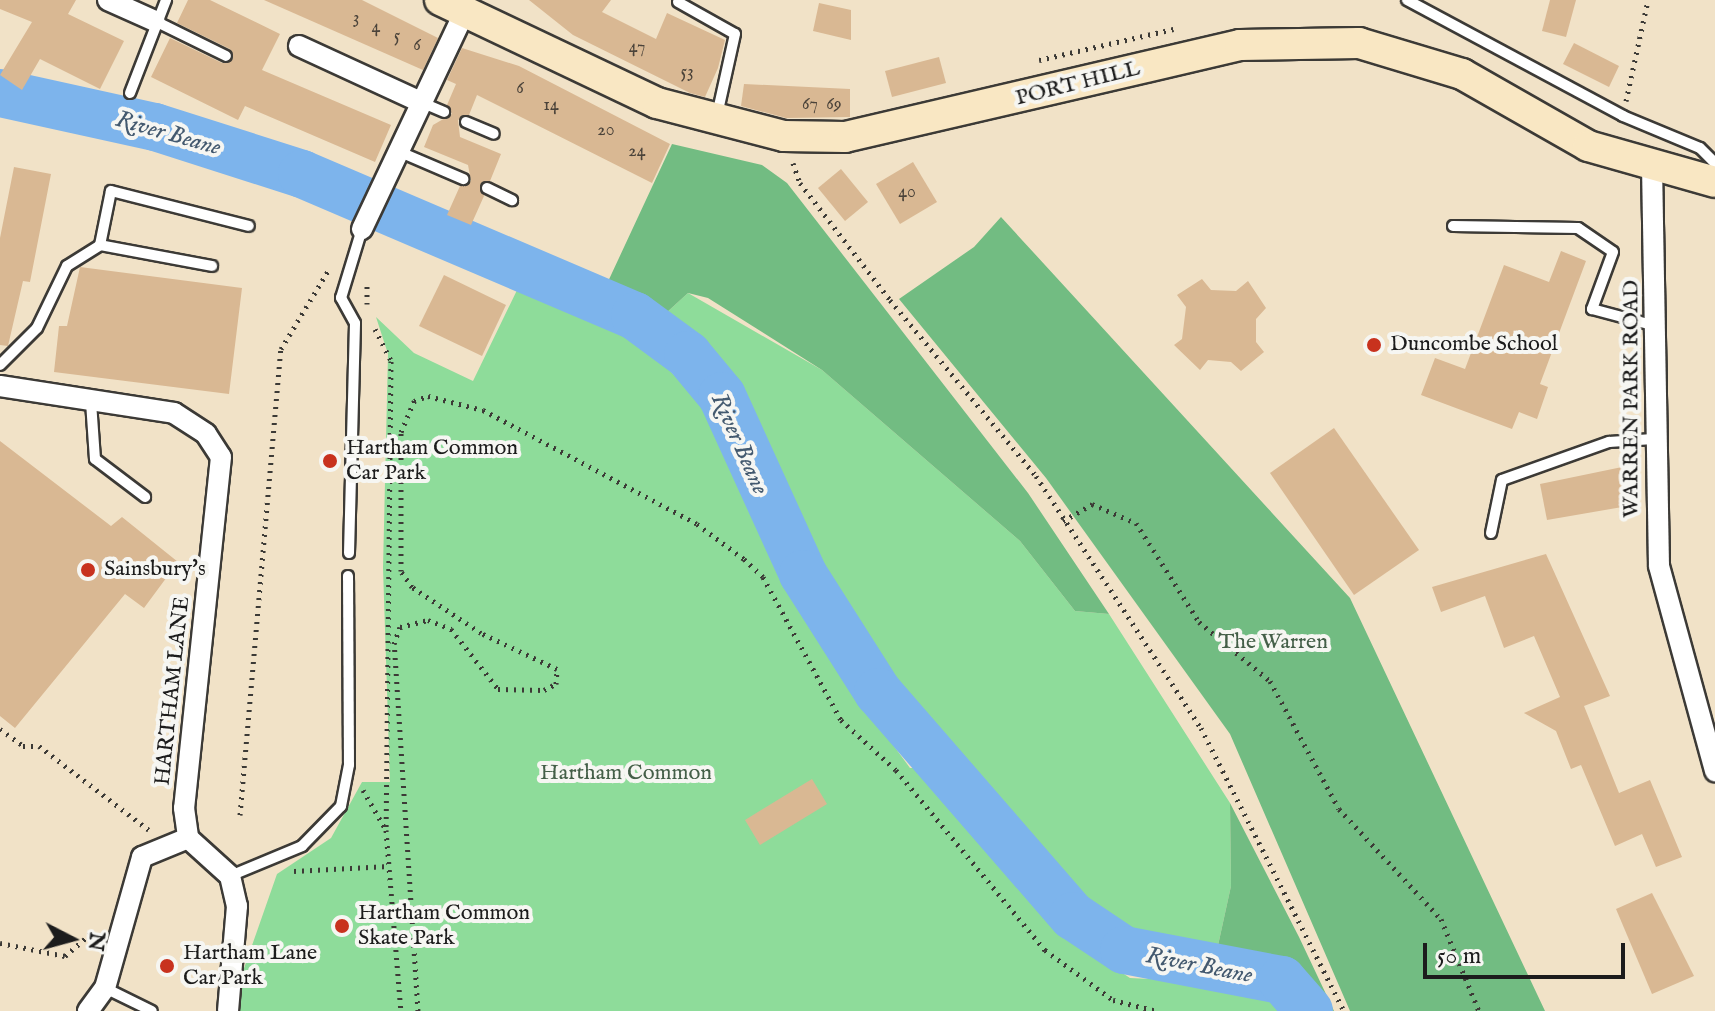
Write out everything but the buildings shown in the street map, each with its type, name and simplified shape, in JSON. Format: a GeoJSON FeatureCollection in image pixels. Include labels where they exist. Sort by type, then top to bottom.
{"type":"FeatureCollection","features":[{"type":"Feature","properties":{"kind":"main road","name":"PORT HILL"},"geometry":{"type":"LineString","coordinates":[[450,4],[715,123],[784,136],[845,137],[1240,45],[1298,39],[1359,43],[1462,74],[1588,146],[1715,182]]}},
{"type":"Feature","properties":{"kind":"street"},"geometry":{"type":"LineString","coordinates":[[108,0],[155,21]]}},
{"type":"Feature","properties":{"kind":"street"},"geometry":{"type":"LineString","coordinates":[[359,237],[423,103],[450,4]]}},
{"type":"Feature","properties":{"kind":"street"},"geometry":{"type":"LineString","coordinates":[[299,46],[423,103]]}},
{"type":"Feature","properties":{"kind":"street","name":"WARREN PARK ROAD"},"geometry":{"type":"LineString","coordinates":[[1652,165],[1656,326],[1653,439],[1668,618],[1715,771]]}},
{"type":"Feature","properties":{"kind":"street","name":"HARTHAM LANE"},"geometry":{"type":"LineString","coordinates":[[0,386],[191,421],[224,469],[184,808],[188,838]]}},
{"type":"Feature","properties":{"kind":"street"},"geometry":{"type":"LineString","coordinates":[[88,1011],[105,988],[142,857],[165,842],[188,838],[230,876],[237,906],[228,1011]]}},
{"type":"Feature","properties":{"kind":"lane"},"geometry":{"type":"LineString","coordinates":[[130,93],[155,21],[166,0]]}},
{"type":"Feature","properties":{"kind":"lane"},"geometry":{"type":"LineString","coordinates":[[1407,0],[1623,116],[1700,148],[1715,163]]}},
{"type":"Feature","properties":{"kind":"lane"},"geometry":{"type":"LineString","coordinates":[[678,2],[735,34],[732,74],[715,123]]}},
{"type":"Feature","properties":{"kind":"lane"},"geometry":{"type":"LineString","coordinates":[[155,21],[226,56]]}},
{"type":"Feature","properties":{"kind":"lane"},"geometry":{"type":"LineString","coordinates":[[423,103],[444,112]]}},
{"type":"Feature","properties":{"kind":"lane"},"geometry":{"type":"LineString","coordinates":[[466,122],[494,134]]}},
{"type":"Feature","properties":{"kind":"lane"},"geometry":{"type":"LineString","coordinates":[[400,152],[463,179]]}},
{"type":"Feature","properties":{"kind":"lane"},"geometry":{"type":"LineString","coordinates":[[487,188],[512,200]]}},
{"type":"Feature","properties":{"kind":"lane"},"geometry":{"type":"LineString","coordinates":[[100,245],[111,191],[249,226]]}},
{"type":"Feature","properties":{"kind":"lane"},"geometry":{"type":"LineString","coordinates":[[1453,226],[1578,228],[1613,252],[1592,309],[1656,326]]}},
{"type":"Feature","properties":{"kind":"lane"},"geometry":{"type":"LineString","coordinates":[[349,553],[355,323],[341,298],[359,237]]}},
{"type":"Feature","properties":{"kind":"lane"},"geometry":{"type":"LineString","coordinates":[[0,365],[37,328],[67,266],[100,245],[212,266]]}},
{"type":"Feature","properties":{"kind":"lane"},"geometry":{"type":"LineString","coordinates":[[91,402],[95,459],[145,497]]}},
{"type":"Feature","properties":{"kind":"lane"},"geometry":{"type":"LineString","coordinates":[[1491,533],[1502,480],[1609,442],[1653,439]]}},
{"type":"Feature","properties":{"kind":"lane"},"geometry":{"type":"LineString","coordinates":[[230,876],[274,863],[326,828],[346,784],[349,765],[348,576]]}},
{"type":"Feature","properties":{"kind":"lane"},"geometry":{"type":"LineString","coordinates":[[105,988],[152,1011]]}},
{"type":"Feature","properties":{"kind":"path"},"geometry":{"type":"LineString","coordinates":[[1623,116],[1648,0]]}},
{"type":"Feature","properties":{"kind":"path"},"geometry":{"type":"LineString","coordinates":[[784,136],[800,183],[1036,476],[1201,728],[1344,1011]]}},
{"type":"Feature","properties":{"kind":"path"},"geometry":{"type":"LineString","coordinates":[[240,815],[281,349],[345,238],[359,237],[372,253],[368,309]]}},
{"type":"Feature","properties":{"kind":"path"},"geometry":{"type":"LineString","coordinates":[[371,322],[391,361],[386,830],[401,1011]]}},
{"type":"Feature","properties":{"kind":"path"},"geometry":{"type":"LineString","coordinates":[[418,1011],[394,644],[400,627],[428,620],[451,629],[498,689],[544,690],[556,684],[557,669],[481,633],[412,587],[401,571],[401,432],[414,401],[428,396],[483,410],[697,524],[744,559],[763,577],[841,720],[896,770],[1045,950],[1113,1000],[1157,1011]]}},
{"type":"Feature","properties":{"kind":"path"},"geometry":{"type":"LineString","coordinates":[[1063,521],[1092,504],[1136,523],[1199,622],[1270,681],[1339,809],[1441,919],[1479,1011]]}},
{"type":"Feature","properties":{"kind":"path"},"geometry":{"type":"LineString","coordinates":[[1,731],[23,746],[39,746],[165,842]]}},
{"type":"Feature","properties":{"kind":"path"},"geometry":{"type":"LineString","coordinates":[[349,765],[386,830]]}},
{"type":"Feature","properties":{"kind":"path"},"geometry":{"type":"LineString","coordinates":[[285,873],[389,866]]}},
{"type":"Feature","properties":{"kind":"path"},"geometry":{"type":"LineString","coordinates":[[0,943],[65,956],[91,933],[117,951]]}},
{"type":"Feature","properties":{"kind":"green space"},"geometry":{"type":"Polygon","coordinates":[[[672,144],[762,165],[787,183],[1028,493],[1109,614],[1075,611],[1020,541],[822,370],[708,298],[688,293],[665,314],[605,288],[672,144]]]}},
{"type":"Feature","properties":{"kind":"green space","name":"The Warren"},"geometry":{"type":"Polygon","coordinates":[[[1001,217],[1350,598],[1545,1011],[1350,1011],[1230,734],[1046,478],[899,299],[974,247],[1001,217]]]}},
{"type":"Feature","properties":{"kind":"green space","name":"Hartham Common"},"geometry":{"type":"Polygon","coordinates":[[[519,286],[641,342],[698,399],[721,435],[746,505],[844,678],[910,768],[927,768],[1062,933],[1130,978],[1252,984],[1278,996],[1286,1011],[229,1011],[277,874],[331,838],[362,782],[390,782],[383,568],[388,354],[376,317],[414,353],[473,381],[519,286]]]}},
{"type":"Feature","properties":{"kind":"green space"},"geometry":{"type":"Polygon","coordinates":[[[688,293],[822,370],[1020,541],[1075,611],[1109,614],[1230,803],[1231,886],[1217,950],[1144,939],[1100,914],[1055,872],[896,684],[783,506],[724,370],[695,333],[665,314],[688,293]]]}},
{"type":"Feature","properties":{"kind":"green space"},"geometry":{"type":"Polygon","coordinates":[[[1230,803],[1334,1011],[1314,1011],[1303,981],[1265,955],[1217,950],[1231,886],[1230,803]]]}},
{"type":"Feature","properties":{"kind":"waterway","name":"River Beane"},"geometry":{"type":"LineString","coordinates":[[0,93],[155,127],[302,174],[635,316],[688,355],[722,396],[803,574],[878,692],[1073,916],[1124,950],[1282,980],[1309,1011]]}},
{"type":"Feature","properties":{"kind":"place","name":"Duncombe School"},"geometry":{"type":"Point","coordinates":[1374,345]}},
{"type":"Feature","properties":{"kind":"place","name":"Hartham Common Car Park"},"geometry":{"type":"Point","coordinates":[330,461]}},
{"type":"Feature","properties":{"kind":"place","name":"Sainsbury's"},"geometry":{"type":"Point","coordinates":[88,570]}},
{"type":"Feature","properties":{"kind":"place","name":"Hartham Common Skate Park"},"geometry":{"type":"Point","coordinates":[342,926]}},
{"type":"Feature","properties":{"kind":"place","name":"Hartham Lane Car Park"},"geometry":{"type":"Point","coordinates":[167,966]}}]}
